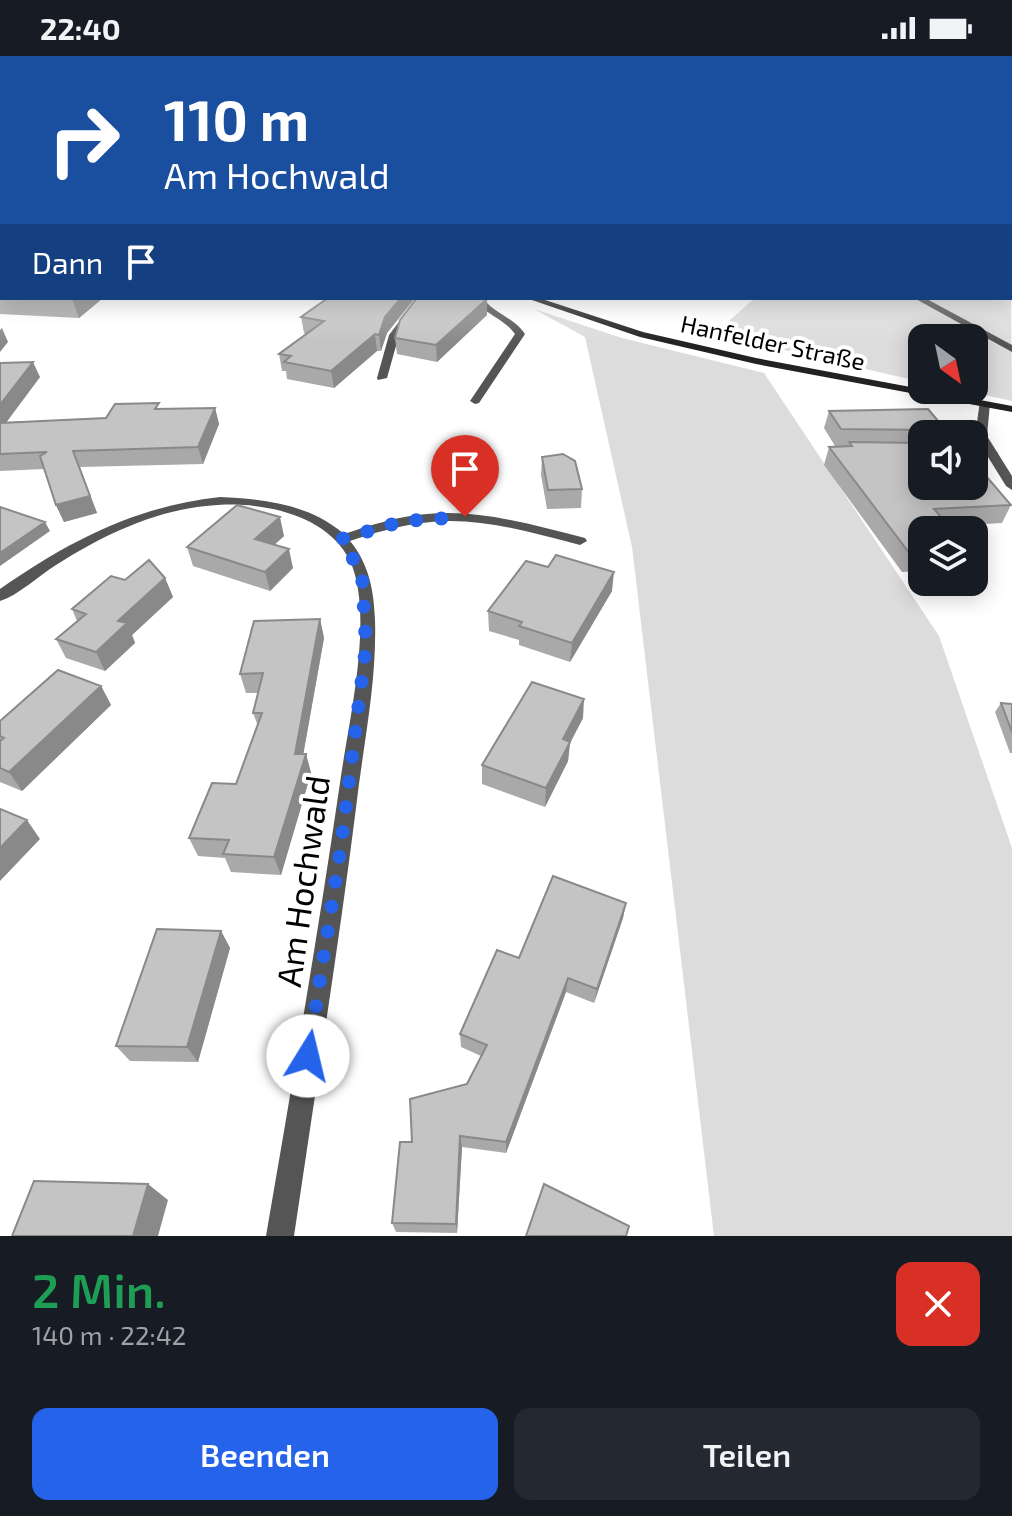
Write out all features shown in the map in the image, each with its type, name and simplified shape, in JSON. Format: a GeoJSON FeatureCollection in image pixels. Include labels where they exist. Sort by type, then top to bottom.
{"type":"FeatureCollection","features":[{"type":"Feature","properties":{"kind":"street"},"geometry":{"type":"LineString","coordinates":[[382,378],[394,335],[420,300]]}},
{"type":"Feature","properties":{"kind":"street"},"geometry":{"type":"LineString","coordinates":[[475,401],[520,334],[514,321],[485,308],[480,300]]}},
{"type":"Feature","properties":{"kind":"street","name":"Hanfelder Straße"},"geometry":{"type":"LineString","coordinates":[[536,300],[640,334],[756,361],[908,389]]}},
{"type":"Feature","properties":{"kind":"street"},"geometry":{"type":"LineString","coordinates":[[922,300],[1012,349]]}},
{"type":"Feature","properties":{"kind":"street"},"geometry":{"type":"LineString","coordinates":[[984,404],[981,436],[1012,486]]}},
{"type":"Feature","properties":{"kind":"street","name":"Hanfelder Straße"},"geometry":{"type":"LineString","coordinates":[[988,404],[1012,409]]}},
{"type":"Feature","properties":{"kind":"street","name":"Am Hochwald"},"geometry":{"type":"LineString","coordinates":[[0,596],[97,533],[158,510],[206,500],[250,500],[281,506],[318,519],[341,539],[362,574],[366,646],[341,846],[280,1236]]}},
{"type":"Feature","properties":{"kind":"street"},"geometry":{"type":"LineString","coordinates":[[341,539],[404,521],[465,517],[502,521],[580,541]]}},
{"type":"Feature","properties":{"kind":"shaded area"},"geometry":{"type":"Polygon","coordinates":[[[753,300],[1011,300],[1012,401],[988,396],[988,324],[908,324],[908,379],[714,334],[753,300]]]}},
{"type":"Feature","properties":{"kind":"shaded area"},"geometry":{"type":"Polygon","coordinates":[[[534,309],[622,338],[764,373],[908,589],[908,596],[912,596],[939,636],[1012,848],[1012,1236],[714,1236],[632,547],[585,337],[534,309]]]}},
{"type":"Feature","properties":{"kind":"building"},"geometry":{"type":"Polygon","coordinates":[[[325,300],[399,300],[385,317],[379,335],[375,334],[331,371],[284,362],[291,356],[279,354],[324,321],[301,317],[325,300]]]}},
{"type":"Feature","properties":{"kind":"building"},"geometry":{"type":"Polygon","coordinates":[[[415,300],[486,300],[436,345],[395,338],[400,320],[415,300]]]}},
{"type":"Feature","properties":{"kind":"building"},"geometry":{"type":"Polygon","coordinates":[[[33,362],[0,405],[0,363],[33,362]]]}},
{"type":"Feature","properties":{"kind":"building"},"geometry":{"type":"Polygon","coordinates":[[[159,403],[155,409],[215,408],[198,447],[73,451],[90,496],[56,505],[40,456],[47,452],[0,454],[0,423],[106,418],[115,404],[159,403]]]}},
{"type":"Feature","properties":{"kind":"building"},"geometry":{"type":"Polygon","coordinates":[[[928,409],[937,420],[908,420],[908,430],[841,429],[829,411],[928,409]]]}},
{"type":"Feature","properties":{"kind":"building"},"geometry":{"type":"Polygon","coordinates":[[[849,442],[908,443],[908,500],[988,500],[988,478],[1011,505],[934,509],[940,516],[908,516],[908,551],[829,447],[852,446],[849,442]]]}},
{"type":"Feature","properties":{"kind":"building"},"geometry":{"type":"Polygon","coordinates":[[[563,454],[575,461],[582,489],[548,490],[542,457],[563,454]]]}},
{"type":"Feature","properties":{"kind":"building"},"geometry":{"type":"Polygon","coordinates":[[[237,505],[280,517],[255,539],[289,549],[265,572],[187,547],[237,505]]]}},
{"type":"Feature","properties":{"kind":"building"},"geometry":{"type":"Polygon","coordinates":[[[0,507],[45,522],[0,553],[0,507]]]}},
{"type":"Feature","properties":{"kind":"building"},"geometry":{"type":"Polygon","coordinates":[[[556,555],[614,572],[572,643],[519,626],[522,622],[488,611],[526,561],[548,567],[556,555]]]}},
{"type":"Feature","properties":{"kind":"building"},"geometry":{"type":"Polygon","coordinates":[[[149,560],[165,578],[118,621],[127,623],[96,652],[56,639],[86,614],[72,609],[111,576],[125,580],[149,560]]]}},
{"type":"Feature","properties":{"kind":"building"},"geometry":{"type":"Polygon","coordinates":[[[320,619],[295,754],[306,754],[274,857],[223,854],[229,840],[189,838],[212,783],[236,784],[262,713],[253,713],[263,673],[240,674],[254,621],[320,619]]]}},
{"type":"Feature","properties":{"kind":"building"},"geometry":{"type":"Polygon","coordinates":[[[58,670],[101,686],[9,772],[0,768],[0,741],[4,738],[0,736],[0,721],[58,670]]]}},
{"type":"Feature","properties":{"kind":"building"},"geometry":{"type":"Polygon","coordinates":[[[532,682],[584,699],[563,739],[570,742],[546,788],[482,765],[532,682]]]}},
{"type":"Feature","properties":{"kind":"building"},"geometry":{"type":"Polygon","coordinates":[[[1001,703],[1012,704],[1012,732],[1001,703]]]}},
{"type":"Feature","properties":{"kind":"building"},"geometry":{"type":"Polygon","coordinates":[[[0,809],[27,820],[0,848],[0,809]]]}},
{"type":"Feature","properties":{"kind":"building"},"geometry":{"type":"Polygon","coordinates":[[[553,876],[626,903],[597,989],[568,978],[506,1142],[460,1136],[456,1224],[392,1223],[400,1142],[412,1142],[410,1099],[467,1084],[487,1045],[460,1034],[497,950],[519,958],[553,876]]]}},
{"type":"Feature","properties":{"kind":"building"},"geometry":{"type":"Polygon","coordinates":[[[157,929],[221,931],[187,1047],[116,1046],[157,929]]]}},
{"type":"Feature","properties":{"kind":"building"},"geometry":{"type":"Polygon","coordinates":[[[34,1181],[148,1184],[133,1236],[12,1236],[34,1181]]]}},
{"type":"Feature","properties":{"kind":"building"},"geometry":{"type":"Polygon","coordinates":[[[544,1184],[629,1226],[626,1236],[526,1236],[544,1184]]]}},
{"type":"Feature","properties":{"kind":"route"},"geometry":{"type":"LineString","coordinates":[[308,1056],[341,846],[366,646],[362,574],[341,539],[404,521],[465,517]]}}]}
